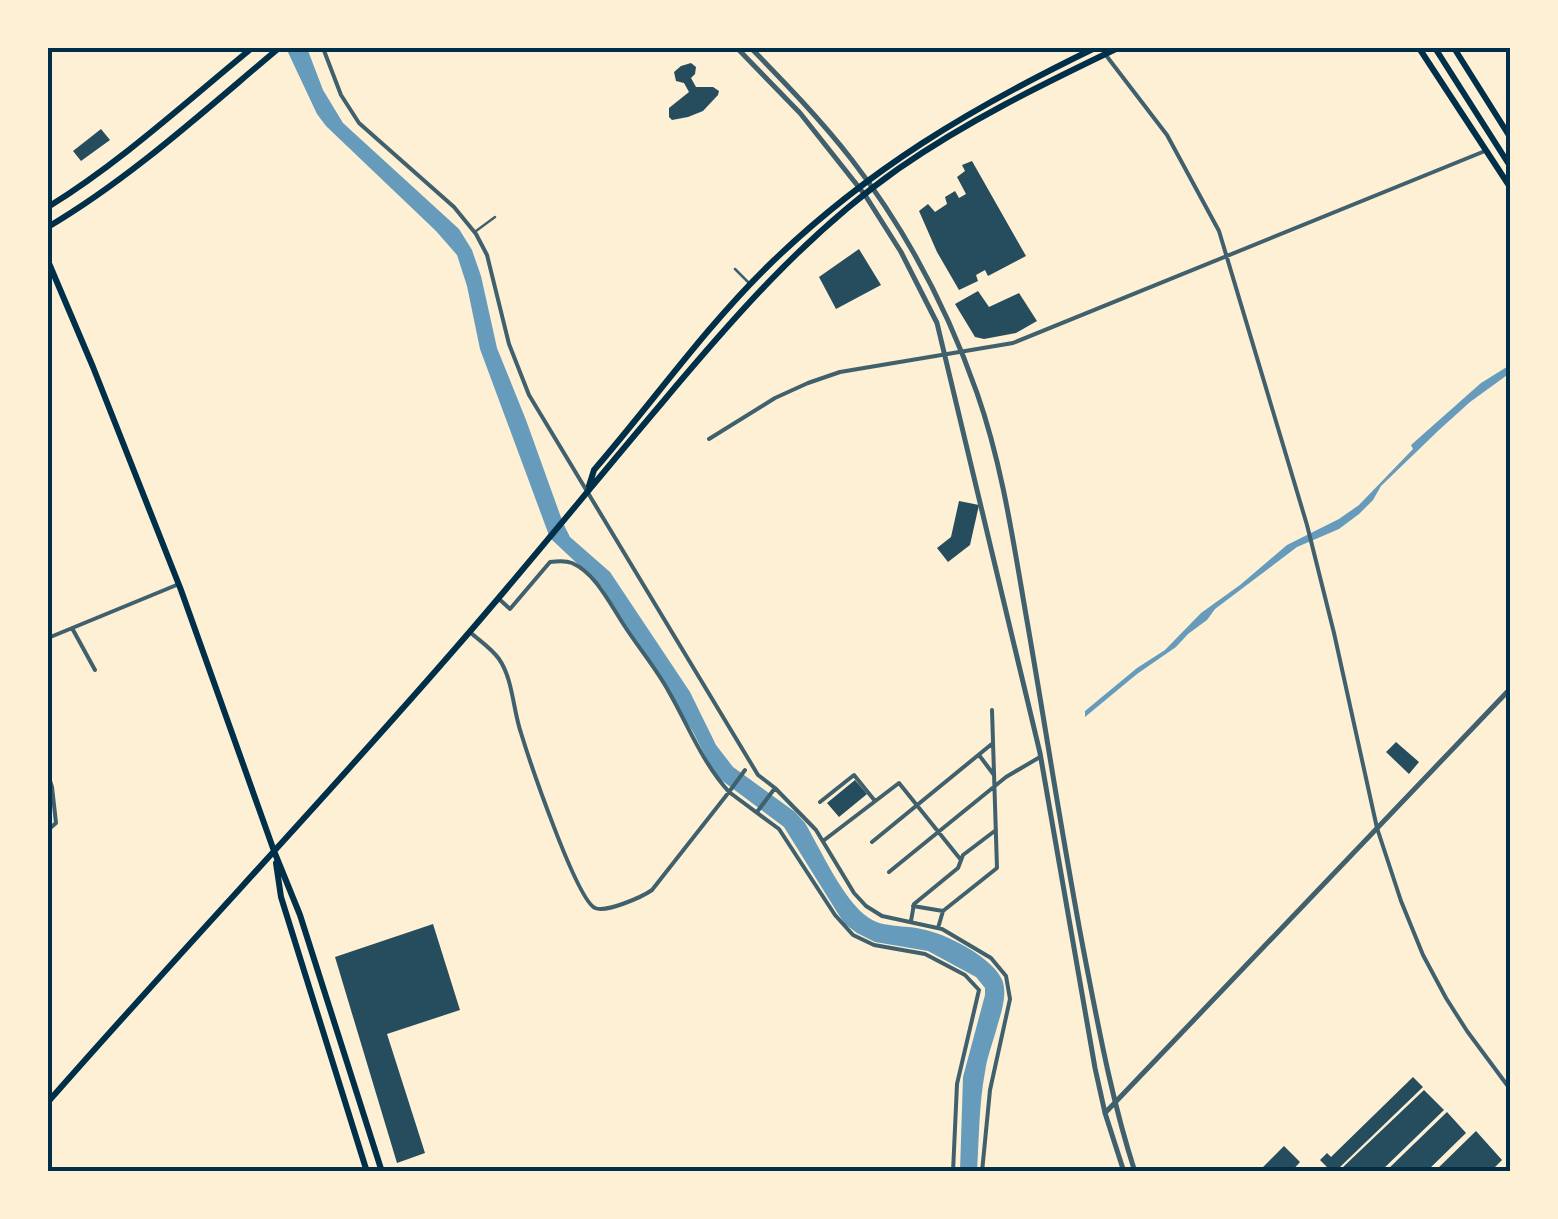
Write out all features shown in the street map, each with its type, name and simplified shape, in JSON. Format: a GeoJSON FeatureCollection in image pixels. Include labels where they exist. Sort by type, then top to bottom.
{"type":"FeatureCollection","features":[{"type":"Feature","properties":{"kind":"main road"},"geometry":{"type":"LineString","coordinates":[[48,207],[153,129],[252,48]]}},
{"type":"Feature","properties":{"kind":"main road"},"geometry":{"type":"LineString","coordinates":[[48,227],[138,164],[279,48]]}},
{"type":"Feature","properties":{"kind":"main road"},"geometry":{"type":"LineString","coordinates":[[586,492],[594,470],[703,337],[792,244],[905,152],[992,99],[1094,48]]}},
{"type":"Feature","properties":{"kind":"main road"},"geometry":{"type":"LineString","coordinates":[[48,1102],[470,632],[742,309],[800,250],[896,171],[1019,97],[1118,48]]}},
{"type":"Feature","properties":{"kind":"main road"},"geometry":{"type":"LineString","coordinates":[[1419,48],[1510,187]]}},
{"type":"Feature","properties":{"kind":"main road"},"geometry":{"type":"LineString","coordinates":[[1434,48],[1510,166]]}},
{"type":"Feature","properties":{"kind":"main road"},"geometry":{"type":"LineString","coordinates":[[1454,48],[1510,135]]}},
{"type":"Feature","properties":{"kind":"main road"},"geometry":{"type":"LineString","coordinates":[[48,261],[179,584],[274,852],[300,914],[382,1172]]}},
{"type":"Feature","properties":{"kind":"main road"},"geometry":{"type":"LineString","coordinates":[[274,852],[281,897],[367,1172]]}},
{"type":"Feature","properties":{"kind":"street"},"geometry":{"type":"LineString","coordinates":[[323,48],[338,88],[359,123],[454,207],[475,232],[490,262],[504,326],[524,384],[758,775],[816,830],[866,906],[882,916],[938,928],[990,958],[1002,970],[1010,999],[990,1090],[982,1172]]}},
{"type":"Feature","properties":{"kind":"street"},"geometry":{"type":"LineString","coordinates":[[737,48],[800,114],[859,186],[901,252],[937,324],[1040,757],[1095,1068],[1124,1172]]}},
{"type":"Feature","properties":{"kind":"street"},"geometry":{"type":"LineString","coordinates":[[751,48],[820,120],[873,189],[915,256],[978,394],[1003,486],[1072,890],[1114,1105],[1135,1172]]}},
{"type":"Feature","properties":{"kind":"street"},"geometry":{"type":"LineString","coordinates":[[1105,54],[1168,134],[1219,232],[1308,525],[1377,828],[1401,900],[1446,998],[1510,1089]]}},
{"type":"Feature","properties":{"kind":"street"},"geometry":{"type":"LineString","coordinates":[[708,439],[775,398],[840,372],[991,348],[1024,339],[1486,151]]}},
{"type":"Feature","properties":{"kind":"street"},"geometry":{"type":"LineString","coordinates":[[498,598],[510,610],[550,562],[558,560],[573,564],[590,576],[668,690],[703,759],[730,791],[779,829],[852,935],[874,945],[925,954],[965,975],[979,990],[957,1084],[952,1172]]}},
{"type":"Feature","properties":{"kind":"street"},"geometry":{"type":"LineString","coordinates":[[48,638],[179,584]]}},
{"type":"Feature","properties":{"kind":"street"},"geometry":{"type":"LineString","coordinates":[[72,628],[95,670]]}},
{"type":"Feature","properties":{"kind":"street"},"geometry":{"type":"LineString","coordinates":[[470,632],[499,660],[506,675],[520,731],[574,878],[594,907],[602,910],[652,890],[745,770]]}},
{"type":"Feature","properties":{"kind":"street"},"geometry":{"type":"LineString","coordinates":[[1105,1113],[1510,688]]}},
{"type":"Feature","properties":{"kind":"street"},"geometry":{"type":"LineString","coordinates":[[938,928],[943,911],[997,868],[992,710]]}},
{"type":"Feature","properties":{"kind":"street"},"geometry":{"type":"LineString","coordinates":[[872,842],[993,743]]}},
{"type":"Feature","properties":{"kind":"street"},"geometry":{"type":"LineString","coordinates":[[978,755],[994,775]]}},
{"type":"Feature","properties":{"kind":"street"},"geometry":{"type":"LineString","coordinates":[[889,872],[994,786],[1040,757]]}},
{"type":"Feature","properties":{"kind":"street"},"geometry":{"type":"LineString","coordinates":[[820,802],[854,774],[875,801]]}},
{"type":"Feature","properties":{"kind":"street"},"geometry":{"type":"LineString","coordinates":[[48,775],[56,823],[48,830]]}},
{"type":"Feature","properties":{"kind":"street"},"geometry":{"type":"LineString","coordinates":[[823,841],[898,783],[961,860]]}},
{"type":"Feature","properties":{"kind":"street"},"geometry":{"type":"LineString","coordinates":[[757,812],[775,788]]}},
{"type":"Feature","properties":{"kind":"street"},"geometry":{"type":"LineString","coordinates":[[911,921],[914,904],[958,868],[963,855],[996,830]]}},
{"type":"Feature","properties":{"kind":"street"},"geometry":{"type":"LineString","coordinates":[[913,906],[943,911]]}},
{"type":"Feature","properties":{"kind":"lane"},"geometry":{"type":"LineString","coordinates":[[475,232],[495,217]]}},
{"type":"Feature","properties":{"kind":"lane"},"geometry":{"type":"LineString","coordinates":[[735,269],[751,284]]}},
{"type":"Feature","properties":{"kind":"water"},"geometry":{"type":"Polygon","coordinates":[[[286,48],[307,48],[323,90],[343,123],[459,229],[472,250],[497,348],[563,523],[570,537],[610,572],[690,692],[716,745],[733,767],[805,823],[842,888],[869,918],[943,936],[980,956],[998,973],[1004,999],[983,1084],[977,1171],[960,1171],[963,1077],[985,988],[976,977],[928,951],[875,942],[845,924],[784,827],[712,769],[602,587],[550,538],[480,349],[457,255],[326,126],[286,48]]]}},
{"type":"Feature","properties":{"kind":"water"},"geometry":{"type":"Polygon","coordinates":[[[1510,365],[1510,373],[1439,430],[1381,486],[1359,514],[1339,529],[1297,547],[1085,717],[1085,711],[1165,650],[1201,613],[1287,545],[1359,505],[1413,449],[1411,445],[1481,383],[1510,365]]]}},
{"type":"Feature","properties":{"kind":"building"},"geometry":{"type":"Polygon","coordinates":[[[691,63],[696,67],[691,78],[696,87],[713,87],[718,95],[703,111],[672,120],[669,108],[689,92],[684,83],[676,81],[674,72],[691,63]]]}},
{"type":"Feature","properties":{"kind":"building"},"geometry":{"type":"Polygon","coordinates":[[[101,129],[110,140],[81,161],[73,151],[101,129]]]}},
{"type":"Feature","properties":{"kind":"building"},"geometry":{"type":"Polygon","coordinates":[[[972,161],[1026,256],[988,276],[985,270],[976,275],[978,281],[959,290],[919,211],[928,204],[935,212],[947,204],[945,197],[955,191],[959,198],[966,194],[957,177],[965,171],[962,165],[972,161]]]}},
{"type":"Feature","properties":{"kind":"building"},"geometry":{"type":"Polygon","coordinates":[[[859,249],[881,285],[836,309],[819,277],[859,249]]]}},
{"type":"Feature","properties":{"kind":"building"},"geometry":{"type":"Polygon","coordinates":[[[978,291],[989,307],[1019,293],[1037,321],[1016,333],[975,337],[955,304],[978,291]]]}},
{"type":"Feature","properties":{"kind":"building"},"geometry":{"type":"Polygon","coordinates":[[[959,501],[979,505],[970,545],[948,562],[937,548],[951,537],[959,501]]]}},
{"type":"Feature","properties":{"kind":"building"},"geometry":{"type":"Polygon","coordinates":[[[1396,742],[1419,762],[1409,774],[1386,752],[1396,742]]]}},
{"type":"Feature","properties":{"kind":"building"},"geometry":{"type":"Polygon","coordinates":[[[855,780],[867,794],[839,817],[827,803],[855,780]]]}},
{"type":"Feature","properties":{"kind":"building"},"geometry":{"type":"Polygon","coordinates":[[[433,924],[460,1010],[387,1034],[425,1153],[397,1163],[335,957],[433,924]]]}},
{"type":"Feature","properties":{"kind":"building"},"geometry":{"type":"Polygon","coordinates":[[[1413,1077],[1423,1087],[1340,1167],[1424,1090],[1444,1110],[1380,1172],[1332,1172],[1320,1160],[1327,1153],[1331,1157],[1413,1077]]]}},
{"type":"Feature","properties":{"kind":"building"},"geometry":{"type":"Polygon","coordinates":[[[1447,1112],[1466,1133],[1426,1172],[1385,1172],[1447,1112]]]}},
{"type":"Feature","properties":{"kind":"building"},"geometry":{"type":"Polygon","coordinates":[[[1476,1131],[1502,1160],[1490,1172],[1434,1172],[1476,1131]]]}},
{"type":"Feature","properties":{"kind":"building"},"geometry":{"type":"Polygon","coordinates":[[[1284,1146],[1300,1162],[1291,1172],[1258,1172],[1284,1146]]]}}]}
